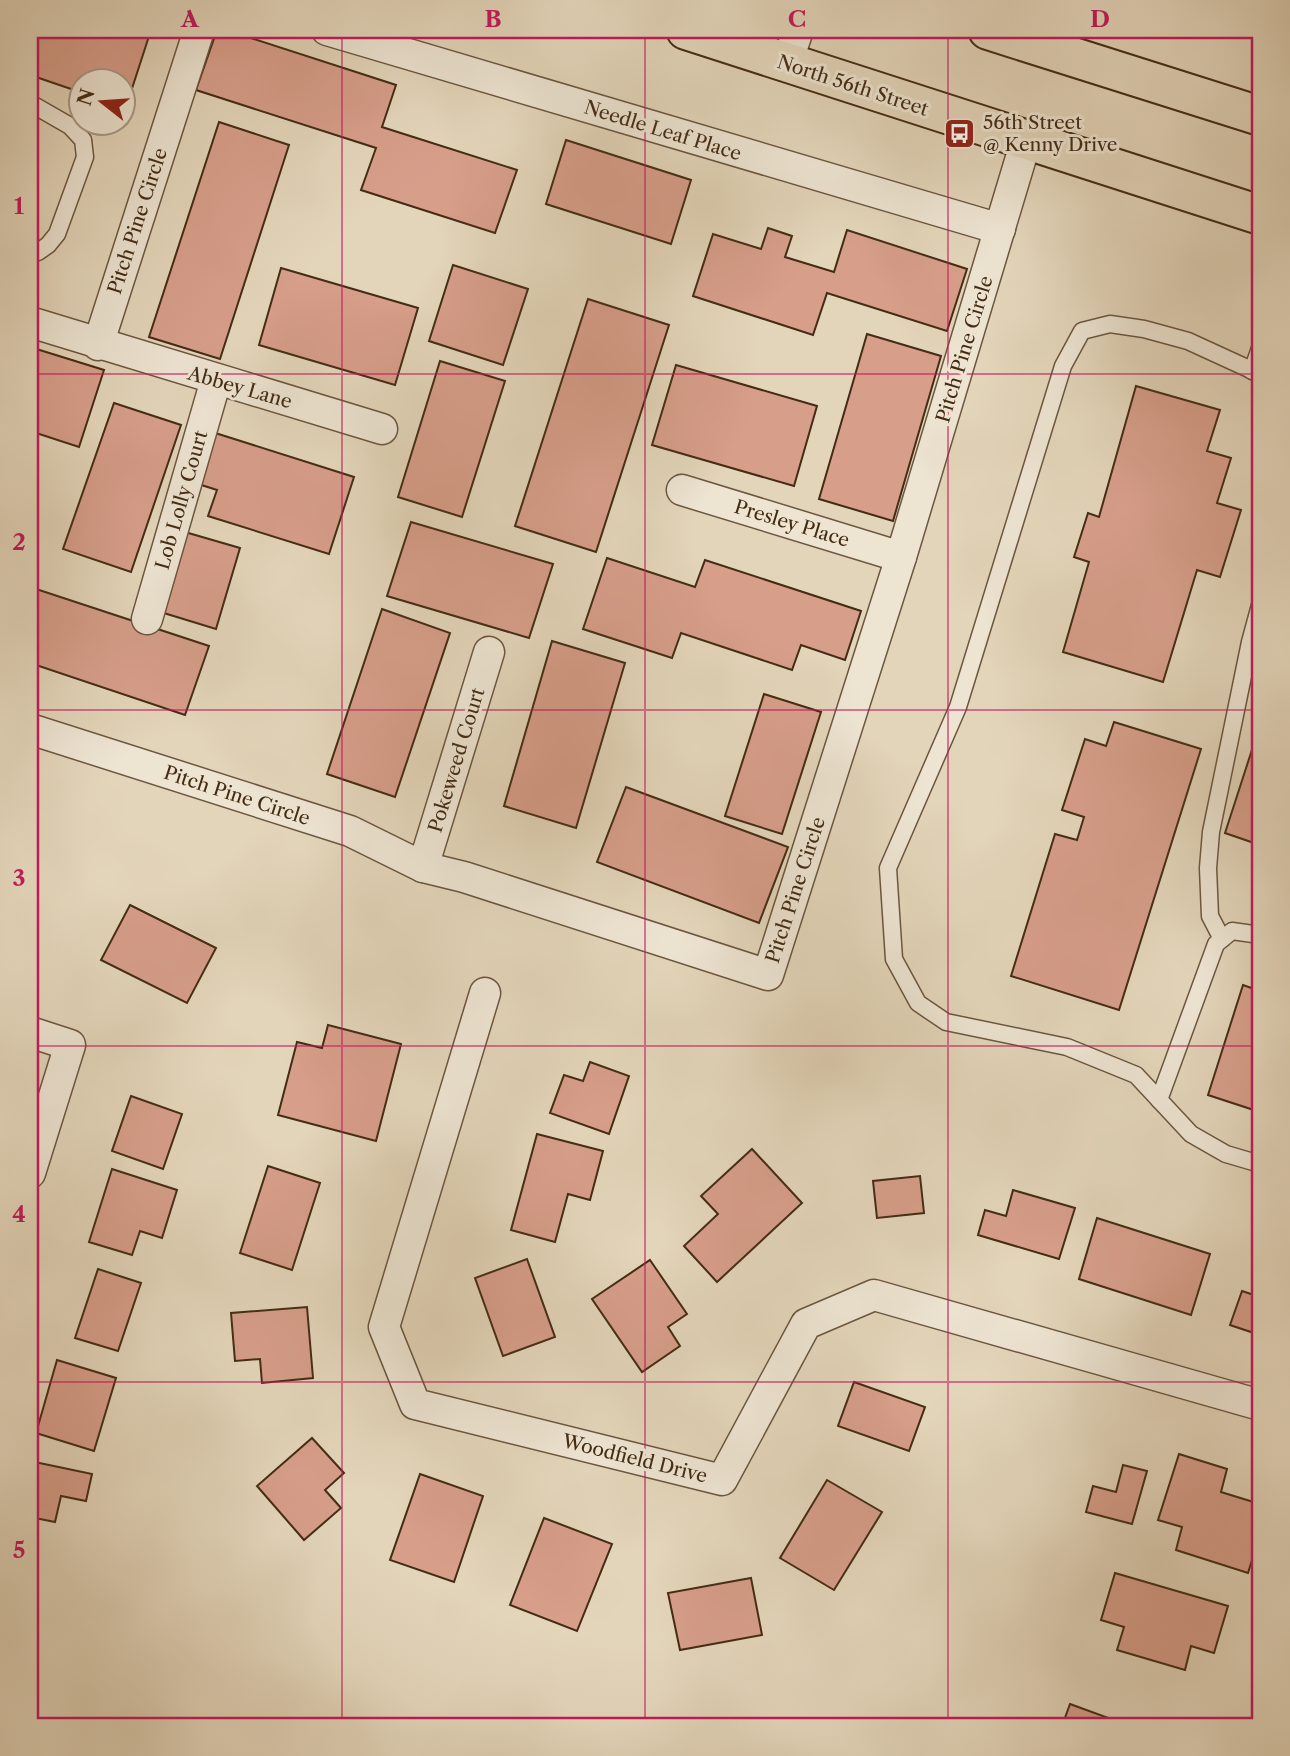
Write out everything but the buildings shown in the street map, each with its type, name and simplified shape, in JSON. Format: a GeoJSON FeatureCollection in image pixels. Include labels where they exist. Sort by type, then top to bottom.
{"type":"FeatureCollection","features":[{"type":"Feature","properties":{"kind":"main road","name":"North 56th Street"},"geometry":{"type":"LineString","coordinates":[[686,30],[793,47],[1026,141],[1260,215]]}},
{"type":"Feature","properties":{"kind":"main road"},"geometry":{"type":"LineString","coordinates":[[988,30],[1260,116]]}},
{"type":"Feature","properties":{"kind":"street","name":"Pitch Pine Circle"},"geometry":{"type":"LineString","coordinates":[[98,345],[198,30]]}},
{"type":"Feature","properties":{"kind":"street","name":"Needle Leaf Place"},"geometry":{"type":"LineString","coordinates":[[327,30],[1000,229]]}},
{"type":"Feature","properties":{"kind":"street","name":"Pitch Pine Circle"},"geometry":{"type":"LineString","coordinates":[[30,729],[350,831],[423,867],[464,877],[768,975],[901,556],[1026,141]]}},
{"type":"Feature","properties":{"kind":"street"},"geometry":{"type":"LineString","coordinates":[[30,322],[98,345]]}},
{"type":"Feature","properties":{"kind":"street","name":"Abbey Lane"},"geometry":{"type":"LineString","coordinates":[[98,345],[382,429]]}},
{"type":"Feature","properties":{"kind":"street","name":"Lob Lolly Court"},"geometry":{"type":"LineString","coordinates":[[146,620],[216,380]]}},
{"type":"Feature","properties":{"kind":"street","name":"Presley Place"},"geometry":{"type":"LineString","coordinates":[[682,490],[901,556]]}},
{"type":"Feature","properties":{"kind":"street","name":"Pokeweed Court"},"geometry":{"type":"LineString","coordinates":[[423,867],[489,652]]}},
{"type":"Feature","properties":{"kind":"street","name":"Woodfield Drive"},"geometry":{"type":"LineString","coordinates":[[485,993],[384,1327],[415,1404],[722,1480],[806,1324],[874,1295],[1260,1405]]}},
{"type":"Feature","properties":{"kind":"street"},"geometry":{"type":"LineString","coordinates":[[30,1032],[69,1045],[30,1173]]}},
{"type":"Feature","properties":{"kind":"lane"},"geometry":{"type":"LineString","coordinates":[[30,103],[70,126],[83,140],[85,157],[57,234],[48,245],[38,252],[30,253]]}},
{"type":"Feature","properties":{"kind":"lane"},"geometry":{"type":"LineString","coordinates":[[1260,348],[1256,373],[1188,341],[1144,329],[1110,324],[1082,331],[1063,366],[958,707],[888,868],[894,959],[918,1003],[946,1021],[1067,1047],[1136,1076],[1191,1134],[1226,1154],[1260,1164]]}},
{"type":"Feature","properties":{"kind":"lane"},"geometry":{"type":"LineString","coordinates":[[1222,939],[1210,916],[1208,868],[1211,832],[1250,642],[1260,606]]}},
{"type":"Feature","properties":{"kind":"lane"},"geometry":{"type":"LineString","coordinates":[[1159,1100],[1216,944],[1232,931],[1260,936]]}},
{"type":"Feature","properties":{"kind":"place","name":"56th Street @ Kenny Drive"},"geometry":{"type":"Point","coordinates":[960,133]}}]}
